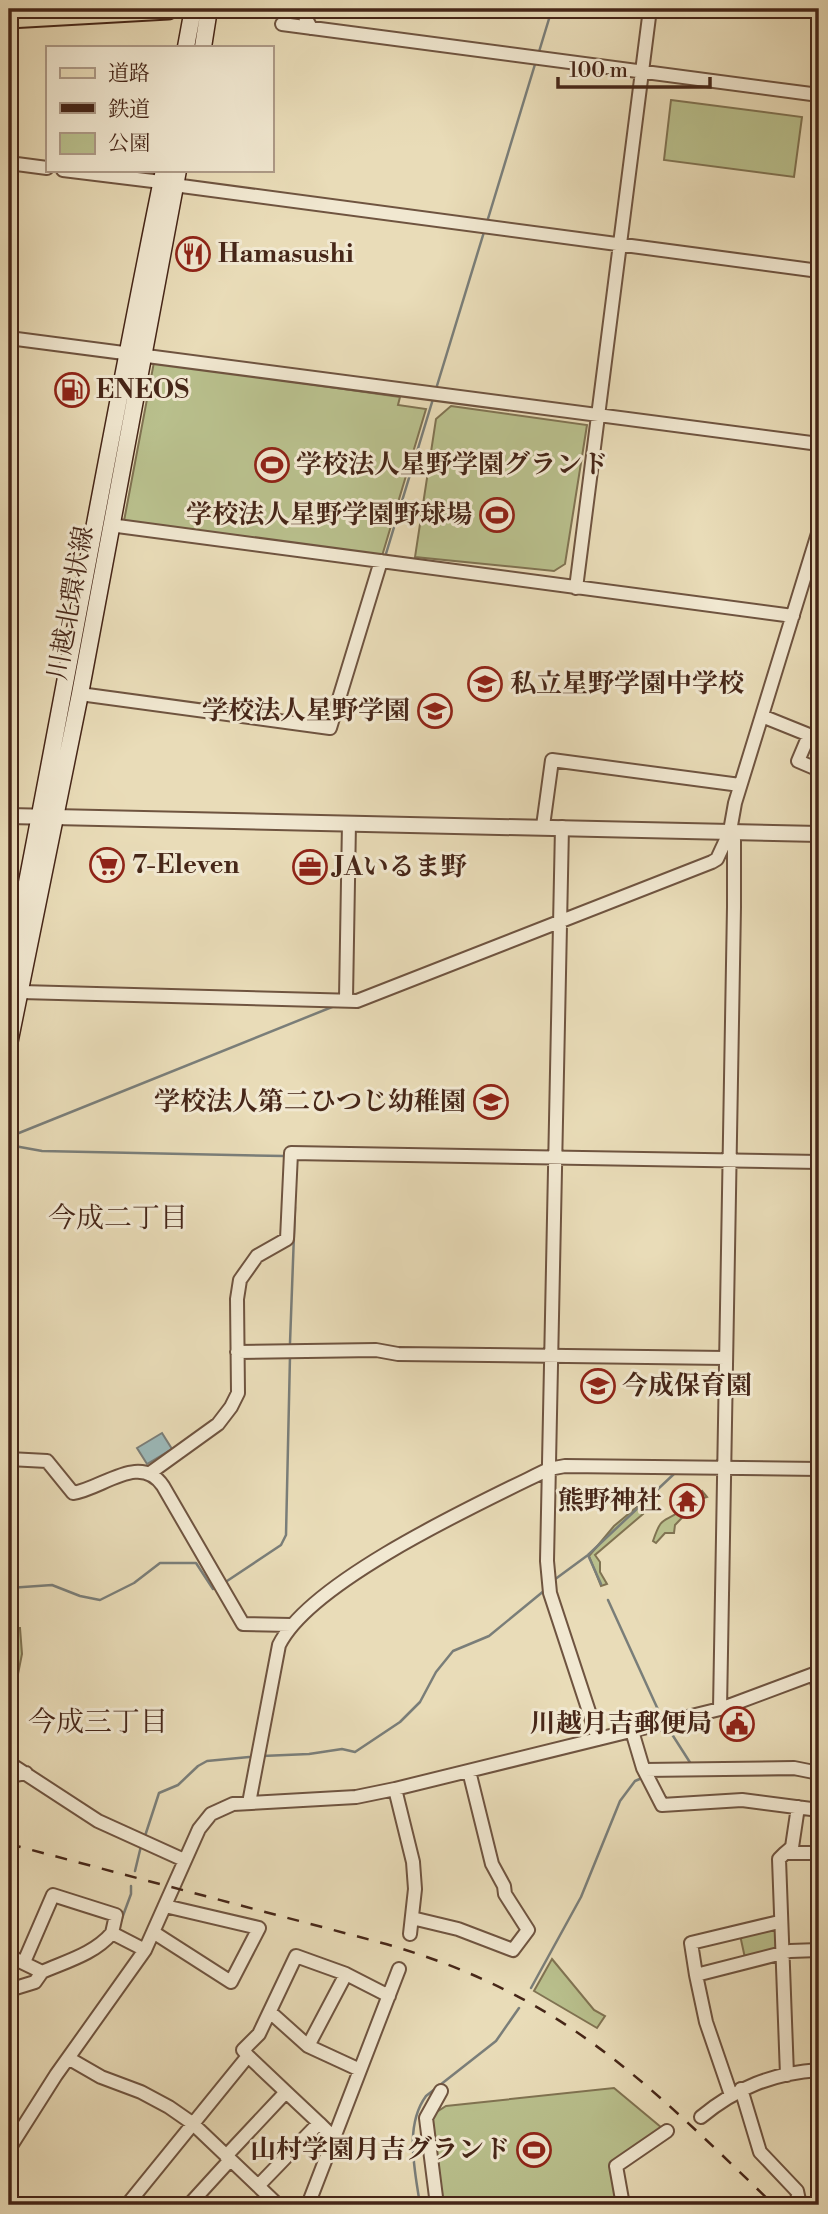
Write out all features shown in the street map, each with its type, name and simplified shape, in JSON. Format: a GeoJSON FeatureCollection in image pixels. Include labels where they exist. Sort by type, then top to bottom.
{"type":"FeatureCollection","features":[{"type":"Feature","properties":{"kind":"main road"},"geometry":{"type":"LineString","coordinates":[[9,18],[168,9]]}},
{"type":"Feature","properties":{"kind":"main road"},"geometry":{"type":"LineString","coordinates":[[186,46],[193,9]]}},
{"type":"Feature","properties":{"kind":"main road"},"geometry":{"type":"LineString","coordinates":[[202,46],[209,9]]}},
{"type":"Feature","properties":{"kind":"main road","name":"川越北環状線"},"geometry":{"type":"LineString","coordinates":[[9,1044],[21,992],[48,817],[169,177]]}},
{"type":"Feature","properties":{"kind":"main road","name":"川越北環状線"},"geometry":{"type":"LineString","coordinates":[[9,975],[80,694],[110,525],[134,355]]}},
{"type":"Feature","properties":{"kind":"street"},"geometry":{"type":"LineString","coordinates":[[301,9],[311,28]]}},
{"type":"Feature","properties":{"kind":"street"},"geometry":{"type":"LineString","coordinates":[[576,588],[650,9]]}},
{"type":"Feature","properties":{"kind":"street"},"geometry":{"type":"LineString","coordinates":[[282,24],[819,95]]}},
{"type":"Feature","properties":{"kind":"street"},"geometry":{"type":"LineString","coordinates":[[9,163],[46,168]]}},
{"type":"Feature","properties":{"kind":"street"},"geometry":{"type":"LineString","coordinates":[[93,172],[169,177],[621,245],[819,271]]}},
{"type":"Feature","properties":{"kind":"street"},"geometry":{"type":"LineString","coordinates":[[9,338],[819,444]]}},
{"type":"Feature","properties":{"kind":"street"},"geometry":{"type":"LineString","coordinates":[[110,525],[793,616]]}},
{"type":"Feature","properties":{"kind":"street"},"geometry":{"type":"LineString","coordinates":[[21,992],[346,998],[357,1001],[560,918],[712,862],[717,859],[730,831],[740,785],[817,549],[819,530]]}},
{"type":"Feature","properties":{"kind":"street"},"geometry":{"type":"LineString","coordinates":[[80,694],[330,729],[381,561]]}},
{"type":"Feature","properties":{"kind":"street"},"geometry":{"type":"LineString","coordinates":[[762,716],[809,735],[798,761],[819,770]]}},
{"type":"Feature","properties":{"kind":"street"},"geometry":{"type":"LineString","coordinates":[[543,826],[552,760],[740,785]]}},
{"type":"Feature","properties":{"kind":"street"},"geometry":{"type":"LineString","coordinates":[[9,816],[819,834]]}},
{"type":"Feature","properties":{"kind":"street"},"geometry":{"type":"LineString","coordinates":[[346,998],[349,823]]}},
{"type":"Feature","properties":{"kind":"street"},"geometry":{"type":"LineString","coordinates":[[562,827],[548,1577],[550,1593],[598,1739]]}},
{"type":"Feature","properties":{"kind":"street"},"geometry":{"type":"LineString","coordinates":[[720,1709],[734,867],[734,840],[730,831]]}},
{"type":"Feature","properties":{"kind":"street"},"geometry":{"type":"LineString","coordinates":[[150,1473],[225,1417],[238,1393],[240,1280],[257,1256],[287,1240],[291,1153],[819,1162]]}},
{"type":"Feature","properties":{"kind":"street"},"geometry":{"type":"LineString","coordinates":[[237,1352],[376,1350],[398,1354],[553,1354],[726,1359]]}},
{"type":"Feature","properties":{"kind":"street"},"geometry":{"type":"LineString","coordinates":[[9,1459],[47,1461],[73,1493],[132,1471],[150,1473],[163,1486],[243,1624],[291,1625]]}},
{"type":"Feature","properties":{"kind":"street"},"geometry":{"type":"LineString","coordinates":[[249,1803],[279,1645],[291,1625],[346,1580],[421,1533],[549,1469],[599,1465],[819,1469]]}},
{"type":"Feature","properties":{"kind":"street"},"geometry":{"type":"LineString","coordinates":[[9,2150],[68,2058],[145,1950],[199,1829],[211,1814],[223,1807],[344,1798],[395,1789],[720,1709],[818,1673],[819,1692]]}},
{"type":"Feature","properties":{"kind":"street"},"geometry":{"type":"LineString","coordinates":[[632,1731],[646,1776],[662,1805],[742,1800],[819,1810]]}},
{"type":"Feature","properties":{"kind":"street"},"geometry":{"type":"LineString","coordinates":[[9,1763],[98,1822],[184,1860]]}},
{"type":"Feature","properties":{"kind":"street"},"geometry":{"type":"LineString","coordinates":[[646,1776],[688,1769],[794,1768],[819,1773]]}},
{"type":"Feature","properties":{"kind":"street"},"geometry":{"type":"LineString","coordinates":[[412,1918],[458,1928],[513,1950],[528,1930],[505,1894],[504,1886],[492,1864],[469,1771]]}},
{"type":"Feature","properties":{"kind":"street"},"geometry":{"type":"LineString","coordinates":[[9,1776],[26,1773]]}},
{"type":"Feature","properties":{"kind":"street"},"geometry":{"type":"LineString","coordinates":[[395,1789],[413,1862],[415,1889],[410,1934]]}},
{"type":"Feature","properties":{"kind":"street"},"geometry":{"type":"LineString","coordinates":[[787,2075],[779,1922],[779,1858],[792,1847],[798,1807]]}},
{"type":"Feature","properties":{"kind":"street"},"geometry":{"type":"LineString","coordinates":[[785,1853],[819,1853]]}},
{"type":"Feature","properties":{"kind":"street"},"geometry":{"type":"LineString","coordinates":[[9,1990],[35,1982],[42,1972],[102,1944],[112,1933],[116,1915],[53,1895],[24,1962]]}},
{"type":"Feature","properties":{"kind":"street"},"geometry":{"type":"LineString","coordinates":[[153,1933],[231,1982],[259,1928],[165,1906]]}},
{"type":"Feature","properties":{"kind":"street"},"geometry":{"type":"LineString","coordinates":[[779,1922],[691,1943],[709,2033],[760,2152],[797,2190],[800,2205]]}},
{"type":"Feature","properties":{"kind":"street"},"geometry":{"type":"LineString","coordinates":[[112,1933],[145,1950]]}},
{"type":"Feature","properties":{"kind":"street"},"geometry":{"type":"LineString","coordinates":[[696,1975],[782,1953],[819,1950]]}},
{"type":"Feature","properties":{"kind":"street"},"geometry":{"type":"LineString","coordinates":[[334,2137],[243,2050],[259,2034],[296,1955],[346,1974],[389,1996]]}},
{"type":"Feature","properties":{"kind":"street"},"geometry":{"type":"LineString","coordinates":[[9,1956],[42,1972]]}},
{"type":"Feature","properties":{"kind":"street"},"geometry":{"type":"LineString","coordinates":[[308,2205],[399,1969]]}},
{"type":"Feature","properties":{"kind":"street"},"geometry":{"type":"LineString","coordinates":[[308,2046],[346,1974]]}},
{"type":"Feature","properties":{"kind":"street"},"geometry":{"type":"LineString","coordinates":[[270,2012],[308,2046],[360,2070]]}},
{"type":"Feature","properties":{"kind":"street"},"geometry":{"type":"LineString","coordinates":[[127,2205],[248,2056]]}},
{"type":"Feature","properties":{"kind":"street"},"geometry":{"type":"LineString","coordinates":[[68,2058],[101,2077],[143,2093],[192,2123],[278,2205]]}},
{"type":"Feature","properties":{"kind":"street"},"geometry":{"type":"LineString","coordinates":[[701,2117],[736,2092],[787,2075],[819,2070]]}},
{"type":"Feature","properties":{"kind":"street"},"geometry":{"type":"LineString","coordinates":[[436,2205],[426,2118],[441,2091]]}},
{"type":"Feature","properties":{"kind":"street"},"geometry":{"type":"LineString","coordinates":[[196,2203],[228,2158],[286,2092]]}},
{"type":"Feature","properties":{"kind":"street"},"geometry":{"type":"LineString","coordinates":[[258,2186],[319,2123]]}},
{"type":"Feature","properties":{"kind":"street"},"geometry":{"type":"LineString","coordinates":[[623,2205],[616,2166],[667,2131]]}},
{"type":"Feature","properties":{"kind":"street"},"geometry":{"type":"LineString","coordinates":[[58,2205],[68,2205]]}},
{"type":"Feature","properties":{"kind":"green space"},"geometry":{"type":"Polygon","coordinates":[[[671,100],[802,117],[794,177],[664,160],[671,100]]]}},
{"type":"Feature","properties":{"kind":"green space","name":"学校法人星野学園グランド"},"geometry":{"type":"Polygon","coordinates":[[[154,362],[400,397],[398,405],[426,409],[382,556],[124,521],[154,362]]]}},
{"type":"Feature","properties":{"kind":"green space","name":"学校法人星野学園野球場"},"geometry":{"type":"Polygon","coordinates":[[[451,406],[587,425],[565,564],[554,571],[415,557],[436,419],[451,406]]]}},
{"type":"Feature","properties":{"kind":"green space"},"geometry":{"type":"Polygon","coordinates":[[[702,1491],[707,1497],[700,1499],[675,1525],[674,1533],[665,1533],[656,1543],[653,1541],[661,1523],[685,1508],[702,1491]]]}},
{"type":"Feature","properties":{"kind":"green space"},"geometry":{"type":"Polygon","coordinates":[[[638,1506],[643,1514],[595,1555],[607,1584],[601,1586],[589,1556],[614,1526],[638,1506]]]}},
{"type":"Feature","properties":{"kind":"green space"},"geometry":{"type":"Polygon","coordinates":[[[9,1628],[20,1628],[22,1654],[13,1699],[9,1698],[9,1628]]]}},
{"type":"Feature","properties":{"kind":"green space"},"geometry":{"type":"Polygon","coordinates":[[[776,1929],[776,1948],[745,1958],[740,1935],[776,1929]]]}},
{"type":"Feature","properties":{"kind":"green space"},"geometry":{"type":"Polygon","coordinates":[[[552,1959],[594,2010],[605,2016],[597,2028],[534,1991],[552,1959]]]}},
{"type":"Feature","properties":{"kind":"green space","name":"山村学園月吉グランド"},"geometry":{"type":"Polygon","coordinates":[[[614,2088],[662,2128],[614,2165],[619,2205],[442,2205],[432,2115],[446,2106],[614,2088]]]}},
{"type":"Feature","properties":{"kind":"water"},"geometry":{"type":"Polygon","coordinates":[[[162,1433],[172,1449],[147,1464],[137,1448],[162,1433]]]}},
{"type":"Feature","properties":{"kind":"waterway"},"geometry":{"type":"LineString","coordinates":[[538,55],[552,9]]}},
{"type":"Feature","properties":{"kind":"waterway"},"geometry":{"type":"LineString","coordinates":[[487,222],[536,61]]}},
{"type":"Feature","properties":{"kind":"waterway"},"geometry":{"type":"LineString","coordinates":[[436,389],[484,232]]}},
{"type":"Feature","properties":{"kind":"waterway"},"geometry":{"type":"LineString","coordinates":[[385,557],[433,399]]}},
{"type":"Feature","properties":{"kind":"waterway"},"geometry":{"type":"LineString","coordinates":[[813,530],[819,510]]}},
{"type":"Feature","properties":{"kind":"waterway"},"geometry":{"type":"LineString","coordinates":[[9,1137],[337,1005]]}},
{"type":"Feature","properties":{"kind":"waterway"},"geometry":{"type":"LineString","coordinates":[[9,1145],[42,1151],[284,1156]]}},
{"type":"Feature","properties":{"kind":"waterway"},"geometry":{"type":"LineString","coordinates":[[290,1343],[295,1207]]}},
{"type":"Feature","properties":{"kind":"waterway"},"geometry":{"type":"LineString","coordinates":[[224,1583],[281,1545],[286,1535],[290,1356]]}},
{"type":"Feature","properties":{"kind":"waterway"},"geometry":{"type":"LineString","coordinates":[[554,1580],[588,1555],[675,1473]]}},
{"type":"Feature","properties":{"kind":"waterway"},"geometry":{"type":"LineString","coordinates":[[588,1555],[601,1584]]}},
{"type":"Feature","properties":{"kind":"waterway"},"geometry":{"type":"LineString","coordinates":[[9,1588],[52,1585],[80,1596],[100,1600],[134,1583],[160,1563],[196,1563],[213,1589]]}},
{"type":"Feature","properties":{"kind":"waterway"},"geometry":{"type":"LineString","coordinates":[[262,1756],[309,1754],[342,1749],[355,1752],[400,1722],[420,1702],[436,1672],[453,1651],[489,1636],[545,1590]]}},
{"type":"Feature","properties":{"kind":"waterway"},"geometry":{"type":"LineString","coordinates":[[608,1600],[660,1714]]}},
{"type":"Feature","properties":{"kind":"waterway"},"geometry":{"type":"LineString","coordinates":[[668,1728],[691,1764]]}},
{"type":"Feature","properties":{"kind":"waterway"},"geometry":{"type":"LineString","coordinates":[[145,1836],[159,1793],[178,1785],[207,1761],[249,1757]]}},
{"type":"Feature","properties":{"kind":"waterway"},"geometry":{"type":"LineString","coordinates":[[698,1775],[803,1775]]}},
{"type":"Feature","properties":{"kind":"waterway"},"geometry":{"type":"LineString","coordinates":[[810,1777],[819,1781]]}},
{"type":"Feature","properties":{"kind":"waterway"},"geometry":{"type":"LineString","coordinates":[[531,1988],[581,1897],[620,1801],[635,1781],[642,1778]]}},
{"type":"Feature","properties":{"kind":"waterway"},"geometry":{"type":"LineString","coordinates":[[135,1871],[141,1846]]}},
{"type":"Feature","properties":{"kind":"waterway"},"geometry":{"type":"LineString","coordinates":[[121,1921],[131,1894],[131,1886]]}},
{"type":"Feature","properties":{"kind":"waterway"},"geometry":{"type":"LineString","coordinates":[[420,2205],[413,2149],[413,2134],[419,2108],[426,2096],[496,2041],[519,2008]]}},
{"type":"Feature","properties":{"kind":"railway"},"geometry":{"type":"LineString","coordinates":[[9,1844],[386,1944],[448,1965],[503,1989],[553,2017],[642,2082],[774,2205]]}},
{"type":"Feature","properties":{"kind":"place","name":"Hamasushi"},"geometry":{"type":"Point","coordinates":[193,254]}},
{"type":"Feature","properties":{"kind":"place","name":"ENEOS"},"geometry":{"type":"Point","coordinates":[72,390]}},
{"type":"Feature","properties":{"kind":"place","name":"学校法人星野学園グランド"},"geometry":{"type":"Point","coordinates":[272,465]}},
{"type":"Feature","properties":{"kind":"place","name":"学校法人星野学園野球場"},"geometry":{"type":"Point","coordinates":[497,515]}},
{"type":"Feature","properties":{"kind":"place","name":"私立星野学園中学校"},"geometry":{"type":"Point","coordinates":[485,684]}},
{"type":"Feature","properties":{"kind":"place","name":"学校法人星野学園"},"geometry":{"type":"Point","coordinates":[435,711]}},
{"type":"Feature","properties":{"kind":"place","name":"7-Eleven"},"geometry":{"type":"Point","coordinates":[107,865]}},
{"type":"Feature","properties":{"kind":"place","name":"JAいるま野"},"geometry":{"type":"Point","coordinates":[310,867]}},
{"type":"Feature","properties":{"kind":"place","name":"学校法人第二ひつじ幼稚園"},"geometry":{"type":"Point","coordinates":[491,1102]}},
{"type":"Feature","properties":{"kind":"place","name":"今成保育園"},"geometry":{"type":"Point","coordinates":[598,1386]}},
{"type":"Feature","properties":{"kind":"place","name":"熊野神社"},"geometry":{"type":"Point","coordinates":[687,1501]}},
{"type":"Feature","properties":{"kind":"place","name":"川越月吉郵便局"},"geometry":{"type":"Point","coordinates":[737,1724]}},
{"type":"Feature","properties":{"kind":"place","name":"山村学園月吉グランド"},"geometry":{"type":"Point","coordinates":[534,2150]}},
{"type":"Feature","properties":{"kind":"district","name":"今成二丁目"},"geometry":{"type":"Point","coordinates":[118,1218]}},
{"type":"Feature","properties":{"kind":"district","name":"今成三丁目"},"geometry":{"type":"Point","coordinates":[98,1722]}}]}
